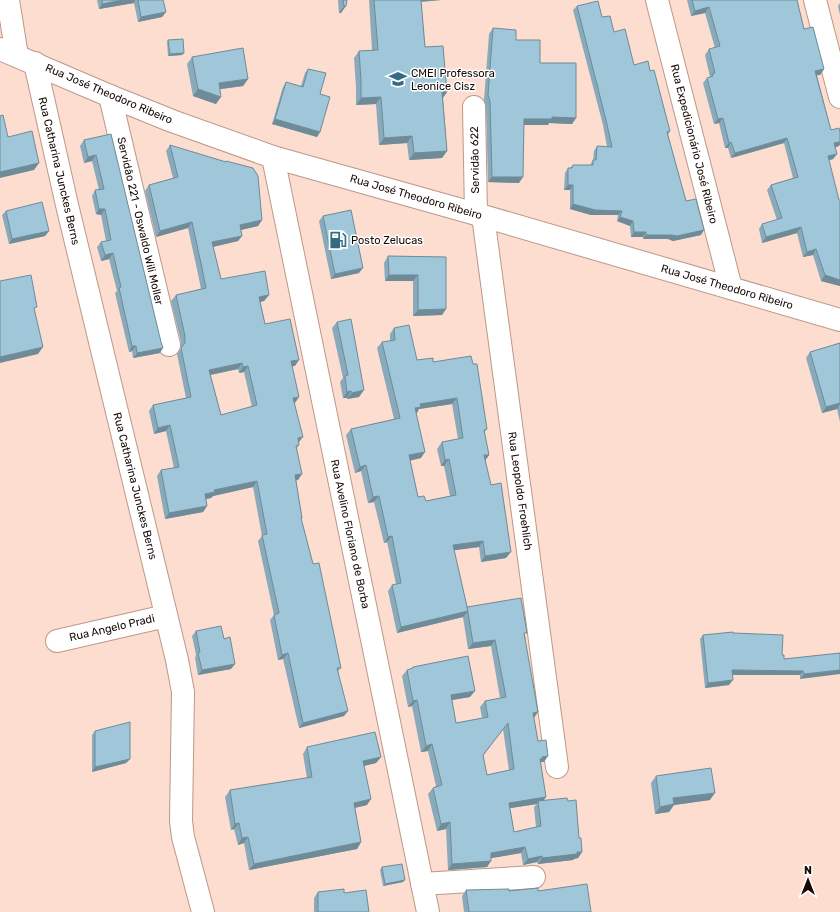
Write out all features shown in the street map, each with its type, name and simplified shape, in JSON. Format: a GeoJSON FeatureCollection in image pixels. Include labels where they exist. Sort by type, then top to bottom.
{"type":"FeatureCollection","features":[{"type":"Feature","properties":{"kind":"street","name":"Rua Catharina Junckes Berns"},"geometry":{"type":"LineString","coordinates":[[8,0],[17,56],[67,205],[177,660],[183,692],[181,821],[183,837],[203,912]]}},
{"type":"Feature","properties":{"kind":"street","name":"Rua Expedicionário José Ribeiro"},"geometry":{"type":"LineString","coordinates":[[657,0],[731,288]]}},
{"type":"Feature","properties":{"kind":"street"},"geometry":{"type":"LineString","coordinates":[[815,0],[840,97]]}},
{"type":"Feature","properties":{"kind":"street","name":"Rua José Theodoro Ribeiro"},"geometry":{"type":"LineString","coordinates":[[17,56],[172,121],[273,157],[840,320]]}},
{"type":"Feature","properties":{"kind":"street","name":"Servidão 221 - Oswaldo Wili Moller"},"geometry":{"type":"LineString","coordinates":[[110,96],[169,345]]}},
{"type":"Feature","properties":{"kind":"street","name":"Servidão 622"},"geometry":{"type":"LineString","coordinates":[[474,107],[479,215]]}},
{"type":"Feature","properties":{"kind":"street","name":"Rua Avelino Floriano de Borba"},"geometry":{"type":"LineString","coordinates":[[273,157],[428,912]]}},
{"type":"Feature","properties":{"kind":"street","name":"Rua Leopoldo Froehlich"},"geometry":{"type":"LineString","coordinates":[[479,215],[556,767]]}},
{"type":"Feature","properties":{"kind":"street","name":"Rua Angelo Pradi"},"geometry":{"type":"LineString","coordinates":[[57,641],[166,616]]}},
{"type":"Feature","properties":{"kind":"street"},"geometry":{"type":"LineString","coordinates":[[422,884],[534,877]]}},
{"type":"Feature","properties":{"kind":"building"},"geometry":{"type":"Polygon","coordinates":[[[102,0],[123,0],[102,4],[102,0]]]}},
{"type":"Feature","properties":{"kind":"building"},"geometry":{"type":"Polygon","coordinates":[[[138,0],[163,0],[166,12],[141,17],[138,0]]]}},
{"type":"Feature","properties":{"kind":"building"},"geometry":{"type":"Polygon","coordinates":[[[343,0],[347,0],[346,6],[344,6],[343,0]]]}},
{"type":"Feature","properties":{"kind":"building","name":"CMEI Professora Leonice Cisz"},"geometry":{"type":"Polygon","coordinates":[[[374,0],[421,0],[425,47],[443,46],[447,92],[442,92],[447,151],[414,153],[412,136],[384,138],[381,97],[361,98],[359,51],[378,50],[374,0]]]}},
{"type":"Feature","properties":{"kind":"building"},"geometry":{"type":"Polygon","coordinates":[[[692,0],[797,0],[804,29],[813,27],[824,69],[815,71],[831,130],[839,128],[840,132],[840,142],[834,143],[837,154],[828,156],[840,200],[840,280],[825,275],[816,249],[807,252],[801,227],[766,237],[762,224],[782,218],[771,185],[798,177],[787,138],[735,153],[731,142],[729,143],[723,118],[718,119],[707,78],[713,76],[712,74],[715,73],[709,49],[720,46],[709,7],[695,11],[692,0]]]}},
{"type":"Feature","properties":{"kind":"building"},"geometry":{"type":"Polygon","coordinates":[[[598,1],[602,17],[610,16],[614,32],[625,29],[634,65],[648,61],[650,71],[654,70],[670,131],[667,132],[686,201],[696,199],[704,230],[677,236],[646,235],[646,232],[634,232],[633,221],[620,217],[622,211],[595,210],[573,204],[573,185],[568,185],[568,168],[572,168],[573,165],[593,165],[593,160],[596,160],[597,146],[612,147],[577,6],[598,1]]]}},
{"type":"Feature","properties":{"kind":"building"},"geometry":{"type":"Polygon","coordinates":[[[493,28],[516,30],[516,40],[540,40],[540,63],[576,63],[576,118],[552,117],[552,119],[524,119],[523,177],[492,177],[490,101],[488,95],[493,28]]]}},
{"type":"Feature","properties":{"kind":"building"},"geometry":{"type":"Polygon","coordinates":[[[183,39],[184,53],[170,54],[168,40],[183,39]]]}},
{"type":"Feature","properties":{"kind":"building"},"geometry":{"type":"Polygon","coordinates":[[[243,48],[248,79],[219,83],[221,97],[198,89],[192,57],[243,48]]]}},
{"type":"Feature","properties":{"kind":"building"},"geometry":{"type":"Polygon","coordinates":[[[308,69],[326,73],[320,94],[330,97],[320,132],[275,119],[286,82],[303,87],[308,69]]]}},
{"type":"Feature","properties":{"kind":"building"},"geometry":{"type":"Polygon","coordinates":[[[3,115],[8,137],[32,131],[39,163],[0,172],[0,116],[3,115]]]}},
{"type":"Feature","properties":{"kind":"building"},"geometry":{"type":"Polygon","coordinates":[[[111,134],[163,348],[137,353],[136,346],[132,346],[113,253],[105,255],[101,242],[111,240],[105,209],[99,209],[95,190],[104,189],[96,155],[88,157],[84,140],[111,134]]]}},
{"type":"Feature","properties":{"kind":"building"},"geometry":{"type":"Polygon","coordinates":[[[170,145],[226,162],[253,168],[258,176],[262,220],[240,225],[242,236],[212,242],[221,279],[265,271],[269,295],[259,297],[265,324],[290,319],[299,360],[291,361],[299,397],[293,398],[303,437],[298,438],[299,445],[296,446],[302,474],[295,475],[301,518],[313,564],[319,563],[341,668],[337,668],[348,711],[303,723],[288,653],[282,655],[274,615],[279,613],[262,535],[267,534],[257,481],[214,490],[215,492],[205,494],[207,506],[169,513],[161,470],[179,467],[170,425],[158,428],[153,405],[191,397],[181,348],[185,343],[185,336],[176,295],[206,288],[192,222],[160,231],[149,185],[178,177],[170,145]],[[242,363],[209,370],[221,415],[257,405],[248,366],[243,367],[242,363]]]}},
{"type":"Feature","properties":{"kind":"building"},"geometry":{"type":"Polygon","coordinates":[[[42,202],[49,231],[12,239],[6,211],[42,202]]]}},
{"type":"Feature","properties":{"kind":"building","name":"Posto Zelucas"},"geometry":{"type":"Polygon","coordinates":[[[351,210],[363,268],[335,274],[323,216],[351,210]]]}},
{"type":"Feature","properties":{"kind":"building"},"geometry":{"type":"Polygon","coordinates":[[[388,256],[446,257],[446,309],[418,310],[418,275],[389,275],[388,256]]]}},
{"type":"Feature","properties":{"kind":"building"},"geometry":{"type":"Polygon","coordinates":[[[31,275],[37,307],[34,308],[43,347],[0,357],[0,281],[31,275]]]}},
{"type":"Feature","properties":{"kind":"building"},"geometry":{"type":"Polygon","coordinates":[[[351,319],[364,390],[352,393],[351,391],[347,392],[345,376],[348,375],[337,322],[351,319]]]}},
{"type":"Feature","properties":{"kind":"building"},"geometry":{"type":"Polygon","coordinates":[[[409,325],[417,360],[433,358],[433,362],[471,356],[473,364],[477,364],[487,429],[484,430],[489,455],[484,455],[491,485],[501,483],[511,552],[485,556],[483,541],[453,545],[468,611],[401,627],[392,585],[401,583],[392,536],[388,537],[379,496],[373,497],[366,465],[360,467],[351,429],[400,418],[382,342],[395,340],[394,328],[409,325]],[[457,398],[420,404],[421,407],[415,408],[425,452],[409,455],[418,497],[424,496],[426,501],[456,495],[449,459],[445,460],[442,442],[463,438],[457,398]]]}},
{"type":"Feature","properties":{"kind":"building"},"geometry":{"type":"Polygon","coordinates":[[[840,343],[840,403],[826,407],[810,352],[840,343]]]}},
{"type":"Feature","properties":{"kind":"building"},"geometry":{"type":"Polygon","coordinates":[[[521,598],[527,633],[524,633],[538,712],[533,713],[538,741],[546,740],[548,756],[540,759],[546,797],[509,803],[514,832],[541,826],[538,801],[567,798],[568,801],[576,800],[579,838],[581,838],[582,852],[577,852],[577,854],[542,858],[542,856],[528,859],[525,847],[491,853],[491,861],[452,864],[450,822],[441,824],[433,788],[442,785],[432,744],[426,746],[417,700],[413,701],[407,670],[413,667],[468,656],[475,691],[451,695],[456,723],[488,717],[485,701],[506,697],[495,640],[473,643],[467,607],[521,598]],[[508,723],[483,755],[487,775],[514,769],[508,723]]]}},
{"type":"Feature","properties":{"kind":"building"},"geometry":{"type":"Polygon","coordinates":[[[221,626],[224,639],[230,637],[235,664],[202,670],[198,653],[200,652],[196,631],[221,626]]]}},
{"type":"Feature","properties":{"kind":"building"},"geometry":{"type":"Polygon","coordinates":[[[733,632],[783,635],[782,655],[784,655],[784,659],[840,653],[840,670],[804,674],[803,671],[732,670],[733,680],[708,683],[703,635],[733,632]]]}},
{"type":"Feature","properties":{"kind":"building"},"geometry":{"type":"Polygon","coordinates":[[[130,722],[130,759],[95,767],[95,731],[130,722]]]}},
{"type":"Feature","properties":{"kind":"building"},"geometry":{"type":"Polygon","coordinates":[[[375,732],[381,757],[363,761],[371,799],[354,803],[361,842],[254,864],[248,837],[242,838],[239,823],[235,824],[230,790],[312,777],[307,747],[375,732]]]}},
{"type":"Feature","properties":{"kind":"building"},"geometry":{"type":"Polygon","coordinates":[[[711,768],[715,793],[673,798],[674,804],[660,807],[656,776],[711,768]]]}},
{"type":"Feature","properties":{"kind":"building"},"geometry":{"type":"Polygon","coordinates":[[[402,864],[405,880],[385,884],[382,867],[402,864]]]}},
{"type":"Feature","properties":{"kind":"building"},"geometry":{"type":"Polygon","coordinates":[[[587,884],[591,912],[469,912],[466,890],[509,889],[509,891],[538,888],[538,891],[587,884]]]}},
{"type":"Feature","properties":{"kind":"building"},"geometry":{"type":"Polygon","coordinates":[[[344,889],[344,893],[366,890],[369,912],[318,912],[318,892],[344,889]]]}},
{"type":"Feature","properties":{"kind":"place","name":"CMEI Professora Leonice Cisz"},"geometry":{"type":"Point","coordinates":[398,79]}},
{"type":"Feature","properties":{"kind":"place","name":"Posto Zelucas"},"geometry":{"type":"Point","coordinates":[338,240]}}]}
